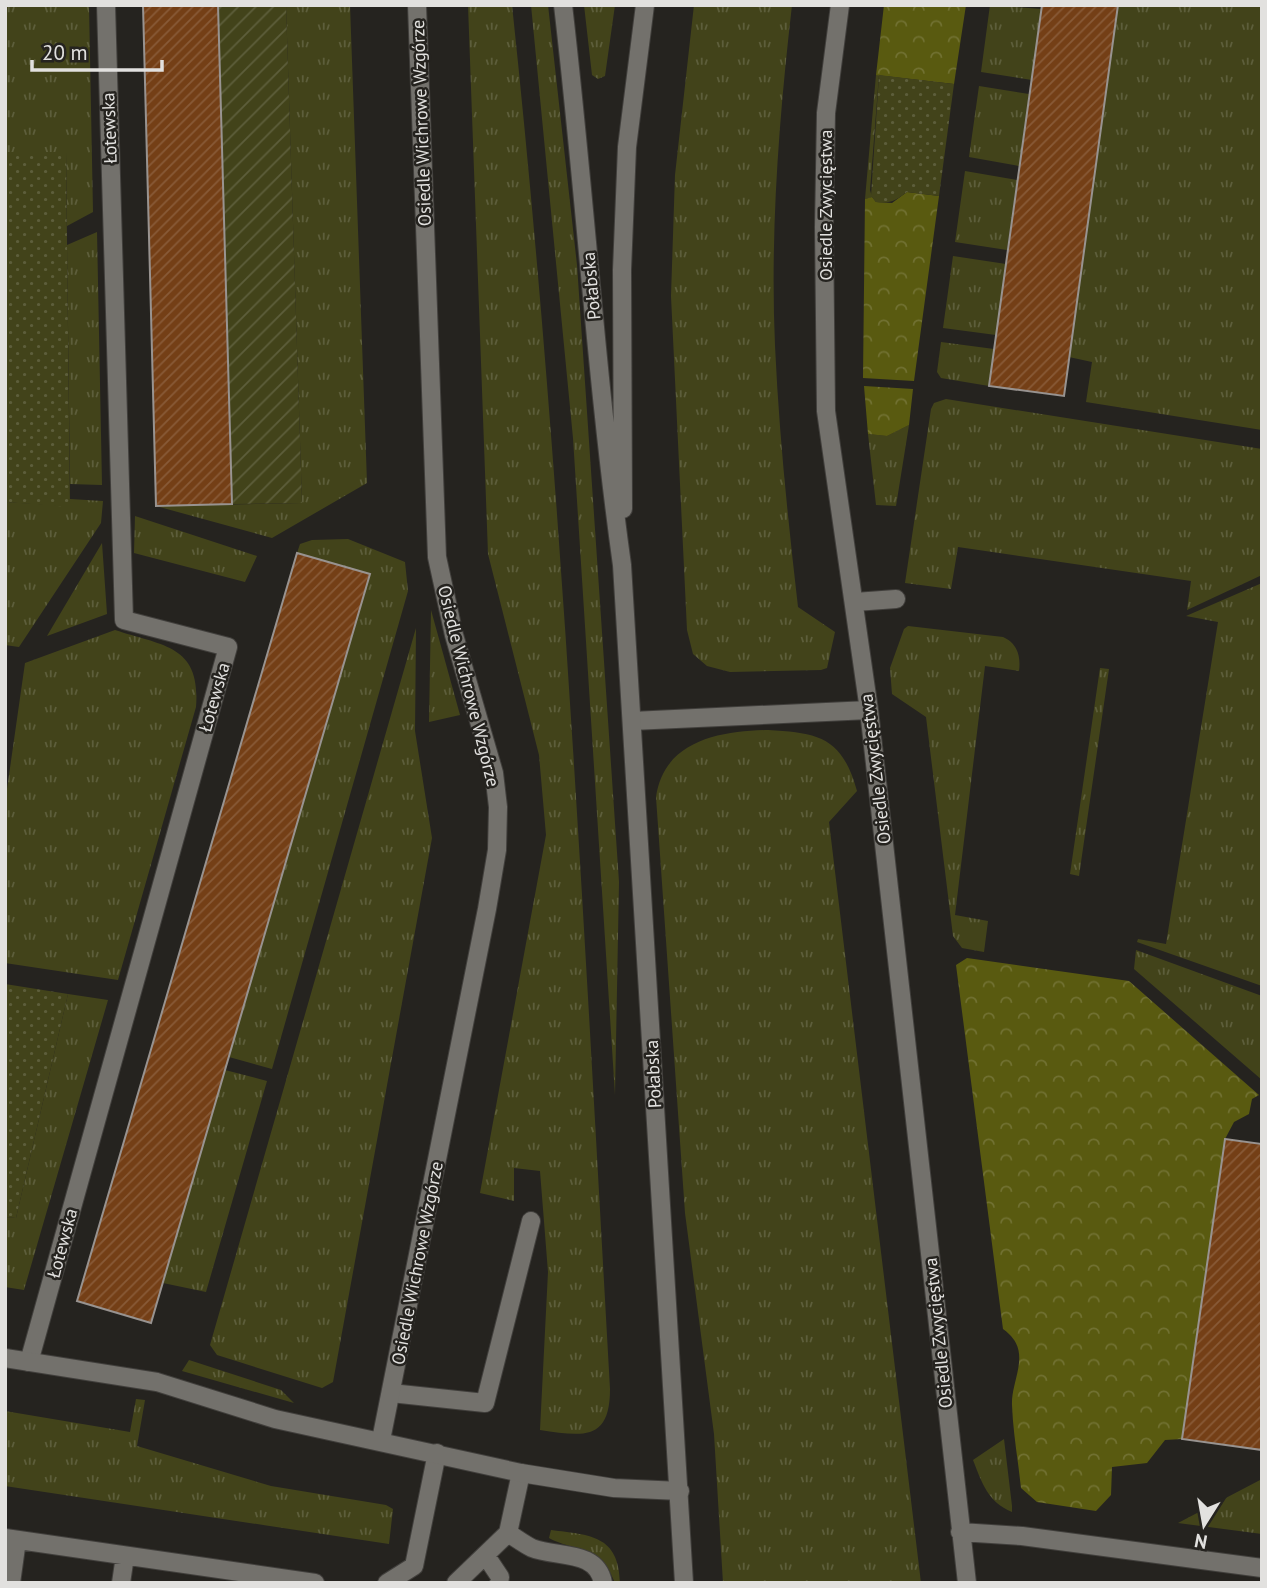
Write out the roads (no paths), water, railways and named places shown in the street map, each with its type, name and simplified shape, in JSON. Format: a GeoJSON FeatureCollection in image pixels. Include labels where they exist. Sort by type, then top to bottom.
{"type":"FeatureCollection","features":[{"type":"Feature","properties":{"kind":"street","name":"Łotewska"},"geometry":{"type":"LineString","coordinates":[[29,1362],[228,647],[124,620],[106,5]]}},
{"type":"Feature","properties":{"kind":"street","name":"Osiedle Wichrowe Wzgórze"},"geometry":{"type":"LineString","coordinates":[[380,1440],[497,850],[498,807],[494,773],[454,635],[437,557],[417,5]]}},
{"type":"Feature","properties":{"kind":"street","name":"Połabska"},"geometry":{"type":"LineString","coordinates":[[563,5],[580,148],[603,431],[622,565]]}},
{"type":"Feature","properties":{"kind":"street","name":"Połabska"},"geometry":{"type":"LineString","coordinates":[[645,5],[627,147],[622,270],[622,565],[684,1583]]}},
{"type":"Feature","properties":{"kind":"street","name":"Osiedle Zwycięstwa"},"geometry":{"type":"LineString","coordinates":[[840,5],[826,113],[826,411],[869,710],[967,1583]]}},
{"type":"Feature","properties":{"kind":"street"},"geometry":{"type":"LineString","coordinates":[[855,602],[896,599]]}},
{"type":"Feature","properties":{"kind":"street"},"geometry":{"type":"LineString","coordinates":[[632,721],[869,710]]}},
{"type":"Feature","properties":{"kind":"street"},"geometry":{"type":"LineString","coordinates":[[391,1393],[485,1403],[531,1222]]}},
{"type":"Feature","properties":{"kind":"street"},"geometry":{"type":"LineString","coordinates":[[5,1358],[157,1382],[275,1419],[521,1473],[614,1488],[680,1491]]}},
{"type":"Feature","properties":{"kind":"street"},"geometry":{"type":"LineString","coordinates":[[387,1583],[414,1566],[437,1453]]}},
{"type":"Feature","properties":{"kind":"street"},"geometry":{"type":"LineString","coordinates":[[456,1583],[508,1533],[521,1473]]}},
{"type":"Feature","properties":{"kind":"street"},"geometry":{"type":"LineString","coordinates":[[960,1532],[1022,1536],[1262,1568]]}},
{"type":"Feature","properties":{"kind":"street"},"geometry":{"type":"LineString","coordinates":[[508,1533],[534,1549],[584,1558],[595,1566],[603,1583]]}},
{"type":"Feature","properties":{"kind":"street"},"geometry":{"type":"LineString","coordinates":[[11,1583],[11,1539],[125,1556],[237,1577],[315,1583]]}},
{"type":"Feature","properties":{"kind":"street"},"geometry":{"type":"LineString","coordinates":[[121,1583],[125,1556]]}},
{"type":"Feature","properties":{"kind":"street"},"geometry":{"type":"LineString","coordinates":[[486,1556],[500,1577],[499,1583]]}}]}
